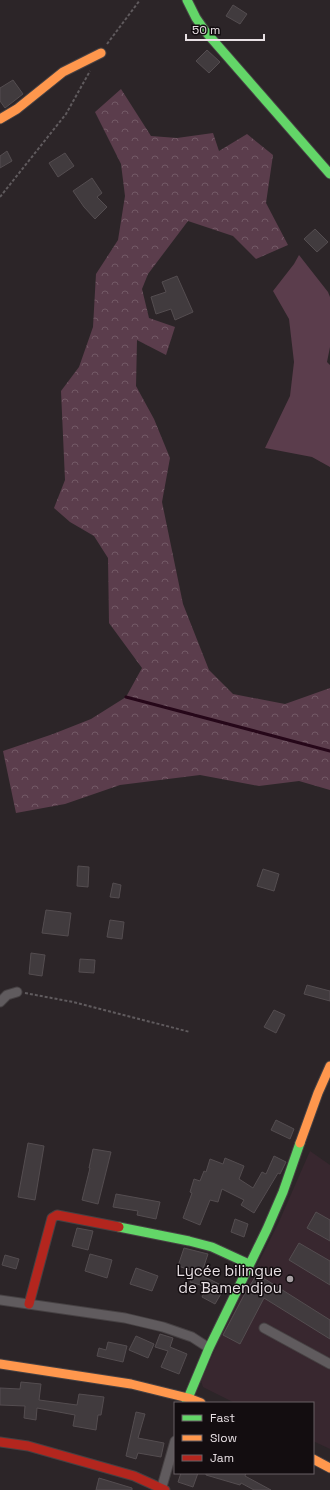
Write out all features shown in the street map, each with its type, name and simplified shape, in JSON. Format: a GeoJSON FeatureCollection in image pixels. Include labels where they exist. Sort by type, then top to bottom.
{"type":"FeatureCollection","features":[{"type":"Feature","properties":{"kind":"street"},"geometry":{"type":"LineString","coordinates":[[187,0],[205,32],[235,64],[330,174]]}},
{"type":"Feature","properties":{"kind":"street"},"geometry":{"type":"LineString","coordinates":[[0,118],[17,109],[63,72],[101,53]]}},
{"type":"Feature","properties":{"kind":"street"},"geometry":{"type":"LineString","coordinates":[[0,1002],[7,996],[17,992]]}},
{"type":"Feature","properties":{"kind":"street"},"geometry":{"type":"LineString","coordinates":[[0,1364],[131,1384],[187,1400],[209,1348],[283,1192],[318,1093],[330,1066]]}},
{"type":"Feature","properties":{"kind":"street"},"geometry":{"type":"LineString","coordinates":[[29,1304],[52,1218],[57,1215],[189,1241],[212,1247],[250,1264]]}},
{"type":"Feature","properties":{"kind":"street"},"geometry":{"type":"LineString","coordinates":[[0,1300],[125,1318],[164,1327],[192,1337],[209,1348]]}},
{"type":"Feature","properties":{"kind":"street"},"geometry":{"type":"LineString","coordinates":[[264,1328],[330,1364]]}},
{"type":"Feature","properties":{"kind":"street"},"geometry":{"type":"LineString","coordinates":[[0,1442],[28,1446],[62,1455],[134,1476],[162,1489],[174,1445]]}},
{"type":"Feature","properties":{"kind":"street"},"geometry":{"type":"LineString","coordinates":[[314,1460],[330,1468]]}},
{"type":"Feature","properties":{"kind":"path"},"geometry":{"type":"LineString","coordinates":[[0,197],[66,114],[101,53],[140,0]]}},
{"type":"Feature","properties":{"kind":"path"},"geometry":{"type":"LineString","coordinates":[[17,992],[74,1002],[190,1032]]}},
{"type":"Feature","properties":{"kind":"shaded area","name":"Lycée bilingue de Bamendjou"},"geometry":{"type":"Polygon","coordinates":[[[310,1151],[330,1165],[330,1449],[314,1441],[314,1402],[233,1402],[203,1387],[201,1381],[222,1334],[278,1224],[310,1151]]]}},
{"type":"Feature","properties":{"kind":"green space"},"geometry":{"type":"Polygon","coordinates":[[[121,89],[151,136],[177,138],[213,133],[219,151],[247,134],[273,155],[266,203],[288,245],[256,259],[233,236],[188,221],[148,274],[142,289],[149,318],[175,327],[166,355],[137,340],[136,386],[154,419],[170,458],[162,502],[183,604],[209,670],[233,694],[285,704],[330,688],[330,790],[299,781],[259,786],[200,775],[120,785],[65,804],[16,813],[3,751],[91,719],[126,697],[142,668],[109,623],[108,558],[94,536],[70,522],[54,508],[65,480],[61,391],[79,367],[93,327],[96,274],[118,240],[125,196],[121,164],[95,112],[121,89]]]}},
{"type":"Feature","properties":{"kind":"green space"},"geometry":{"type":"Polygon","coordinates":[[[299,255],[328,292],[330,297],[330,347],[327,362],[330,365],[330,467],[312,457],[265,448],[290,396],[294,362],[289,319],[273,291],[294,264],[299,255]]]}},
{"type":"Feature","properties":{"kind":"building"},"geometry":{"type":"Polygon","coordinates":[[[233,5],[247,14],[240,24],[226,16],[233,5]]]}},
{"type":"Feature","properties":{"kind":"building"},"geometry":{"type":"Polygon","coordinates":[[[207,50],[220,62],[209,73],[196,61],[207,50]]]}},
{"type":"Feature","properties":{"kind":"building"},"geometry":{"type":"Polygon","coordinates":[[[13,80],[23,94],[5,108],[0,101],[0,88],[13,80]]]}},
{"type":"Feature","properties":{"kind":"building"},"geometry":{"type":"Polygon","coordinates":[[[7,151],[12,161],[0,168],[0,156],[7,151]]]}},
{"type":"Feature","properties":{"kind":"building"},"geometry":{"type":"Polygon","coordinates":[[[65,153],[74,166],[58,177],[49,163],[65,153]]]}},
{"type":"Feature","properties":{"kind":"building"},"geometry":{"type":"Polygon","coordinates":[[[92,178],[102,193],[97,197],[107,207],[95,219],[84,207],[73,191],[92,178]]]}},
{"type":"Feature","properties":{"kind":"building"},"geometry":{"type":"Polygon","coordinates":[[[315,229],[328,242],[317,252],[304,239],[315,229]]]}},
{"type":"Feature","properties":{"kind":"building"},"geometry":{"type":"Polygon","coordinates":[[[177,276],[193,312],[175,320],[171,309],[156,314],[151,297],[166,292],[162,282],[177,276]]]}},
{"type":"Feature","properties":{"kind":"building"},"geometry":{"type":"Polygon","coordinates":[[[78,866],[89,867],[88,887],[77,886],[78,866]]]}},
{"type":"Feature","properties":{"kind":"building"},"geometry":{"type":"Polygon","coordinates":[[[263,869],[279,874],[274,891],[257,886],[263,869]]]}},
{"type":"Feature","properties":{"kind":"building"},"geometry":{"type":"Polygon","coordinates":[[[113,883],[121,885],[119,898],[110,897],[113,883]]]}},
{"type":"Feature","properties":{"kind":"building"},"geometry":{"type":"Polygon","coordinates":[[[46,910],[71,913],[68,936],[42,933],[46,910]]]}},
{"type":"Feature","properties":{"kind":"building"},"geometry":{"type":"Polygon","coordinates":[[[110,920],[124,922],[122,939],[107,937],[110,920]]]}},
{"type":"Feature","properties":{"kind":"building"},"geometry":{"type":"Polygon","coordinates":[[[31,953],[45,955],[42,976],[29,974],[31,953]]]}},
{"type":"Feature","properties":{"kind":"building"},"geometry":{"type":"Polygon","coordinates":[[[80,959],[95,960],[94,973],[79,972],[80,959]]]}},
{"type":"Feature","properties":{"kind":"building"},"geometry":{"type":"Polygon","coordinates":[[[307,985],[330,991],[330,1001],[304,994],[307,985]]]}},
{"type":"Feature","properties":{"kind":"building"},"geometry":{"type":"Polygon","coordinates":[[[274,1010],[285,1015],[276,1033],[264,1027],[274,1010]]]}},
{"type":"Feature","properties":{"kind":"building"},"geometry":{"type":"Polygon","coordinates":[[[276,1120],[294,1129],[290,1139],[271,1130],[276,1120]]]}},
{"type":"Feature","properties":{"kind":"building"},"geometry":{"type":"Polygon","coordinates":[[[28,1143],[44,1146],[35,1200],[18,1197],[28,1143]]]}},
{"type":"Feature","properties":{"kind":"building"},"geometry":{"type":"Polygon","coordinates":[[[93,1149],[111,1152],[98,1204],[82,1200],[93,1149]]]}},
{"type":"Feature","properties":{"kind":"building"},"geometry":{"type":"Polygon","coordinates":[[[274,1156],[286,1162],[280,1174],[278,1173],[254,1213],[241,1205],[244,1200],[222,1189],[218,1202],[210,1200],[200,1225],[183,1218],[192,1193],[190,1192],[194,1179],[200,1181],[204,1171],[206,1172],[210,1159],[223,1164],[225,1158],[244,1166],[239,1179],[253,1188],[262,1172],[266,1174],[274,1156]]]}},
{"type":"Feature","properties":{"kind":"building"},"geometry":{"type":"Polygon","coordinates":[[[116,1194],[160,1202],[156,1219],[137,1215],[138,1211],[113,1207],[116,1194]]]}},
{"type":"Feature","properties":{"kind":"building"},"geometry":{"type":"Polygon","coordinates":[[[316,1212],[330,1220],[330,1241],[307,1228],[316,1212]]]}},
{"type":"Feature","properties":{"kind":"building"},"geometry":{"type":"Polygon","coordinates":[[[235,1219],[248,1224],[244,1237],[231,1232],[235,1219]]]}},
{"type":"Feature","properties":{"kind":"building"},"geometry":{"type":"Polygon","coordinates":[[[77,1228],[93,1231],[88,1250],[72,1246],[77,1228]]]}},
{"type":"Feature","properties":{"kind":"building"},"geometry":{"type":"Polygon","coordinates":[[[299,1243],[330,1261],[330,1285],[289,1260],[299,1243]]]}},
{"type":"Feature","properties":{"kind":"building"},"geometry":{"type":"Polygon","coordinates":[[[184,1248],[208,1254],[201,1275],[229,1289],[227,1294],[222,1292],[215,1304],[202,1297],[207,1287],[190,1282],[193,1271],[178,1266],[184,1248]]]}},
{"type":"Feature","properties":{"kind":"building"},"geometry":{"type":"Polygon","coordinates":[[[90,1254],[112,1260],[107,1278],[85,1271],[90,1254]]]}},
{"type":"Feature","properties":{"kind":"building"},"geometry":{"type":"Polygon","coordinates":[[[5,1255],[19,1259],[16,1269],[2,1265],[5,1255]]]}},
{"type":"Feature","properties":{"kind":"building"},"geometry":{"type":"Polygon","coordinates":[[[136,1268],[158,1276],[152,1291],[130,1284],[136,1268]]]}},
{"type":"Feature","properties":{"kind":"building"},"geometry":{"type":"Polygon","coordinates":[[[257,1274],[330,1320],[330,1339],[264,1298],[240,1344],[223,1335],[257,1274]]]}},
{"type":"Feature","properties":{"kind":"building"},"geometry":{"type":"Polygon","coordinates":[[[160,1334],[173,1338],[170,1347],[187,1354],[179,1374],[161,1367],[168,1351],[155,1347],[160,1334]]]}},
{"type":"Feature","properties":{"kind":"building"},"geometry":{"type":"Polygon","coordinates":[[[136,1336],[154,1344],[148,1358],[129,1350],[136,1336]]]}},
{"type":"Feature","properties":{"kind":"building"},"geometry":{"type":"Polygon","coordinates":[[[108,1342],[127,1346],[123,1362],[97,1356],[99,1348],[106,1350],[108,1342]]]}},
{"type":"Feature","properties":{"kind":"building"},"geometry":{"type":"Polygon","coordinates":[[[21,1382],[41,1384],[39,1400],[77,1405],[79,1394],[104,1397],[101,1415],[98,1415],[96,1430],[73,1426],[75,1415],[37,1408],[36,1420],[24,1418],[25,1406],[0,1405],[0,1388],[20,1389],[21,1382]]]}},
{"type":"Feature","properties":{"kind":"building"},"geometry":{"type":"Polygon","coordinates":[[[136,1412],[145,1414],[138,1438],[164,1443],[161,1457],[138,1453],[136,1459],[126,1456],[136,1412]]]}},
{"type":"Feature","properties":{"kind":"building"},"geometry":{"type":"Polygon","coordinates":[[[181,1474],[198,1474],[193,1487],[178,1482],[181,1474]]]}},
{"type":"Feature","properties":{"kind":"building"},"geometry":{"type":"Polygon","coordinates":[[[246,1474],[245,1476],[271,1490],[254,1490],[241,1483],[240,1485],[206,1475],[246,1474]]]}},
{"type":"Feature","properties":{"kind":"building"},"geometry":{"type":"Polygon","coordinates":[[[99,1478],[132,1488],[132,1490],[96,1490],[99,1478]]]}},
{"type":"Feature","properties":{"kind":"waterway"},"geometry":{"type":"LineString","coordinates":[[126,697],[330,751]]}},
{"type":"Feature","properties":{"kind":"traffic: fast"},"geometry":{"type":"LineString","coordinates":[[187,0],[196,18],[205,31],[330,174]]}},
{"type":"Feature","properties":{"kind":"traffic: fast"},"geometry":{"type":"LineString","coordinates":[[186,1402],[209,1348],[267,1229],[283,1192],[300,1143]]}},
{"type":"Feature","properties":{"kind":"traffic: fast"},"geometry":{"type":"LineString","coordinates":[[119,1227],[212,1247],[249,1264]]}},
{"type":"Feature","properties":{"kind":"traffic: slow"},"geometry":{"type":"LineString","coordinates":[[0,119],[17,109],[63,72],[101,53]]}},
{"type":"Feature","properties":{"kind":"traffic: slow"},"geometry":{"type":"LineString","coordinates":[[300,1143],[318,1093],[330,1066]]}},
{"type":"Feature","properties":{"kind":"traffic: slow"},"geometry":{"type":"LineString","coordinates":[[0,1364],[131,1384],[198,1402]]}},
{"type":"Feature","properties":{"kind":"traffic: slow"},"geometry":{"type":"LineString","coordinates":[[314,1460],[330,1468]]}},
{"type":"Feature","properties":{"kind":"traffic: jam"},"geometry":{"type":"LineString","coordinates":[[29,1304],[52,1218],[57,1215],[119,1227]]}},
{"type":"Feature","properties":{"kind":"traffic: jam"},"geometry":{"type":"LineString","coordinates":[[0,1442],[28,1446],[134,1476],[165,1490]]}},
{"type":"Feature","properties":{"kind":"place","name":"Lycée bilingue de Bamendjou"},"geometry":{"type":"Point","coordinates":[290,1279]}}]}
